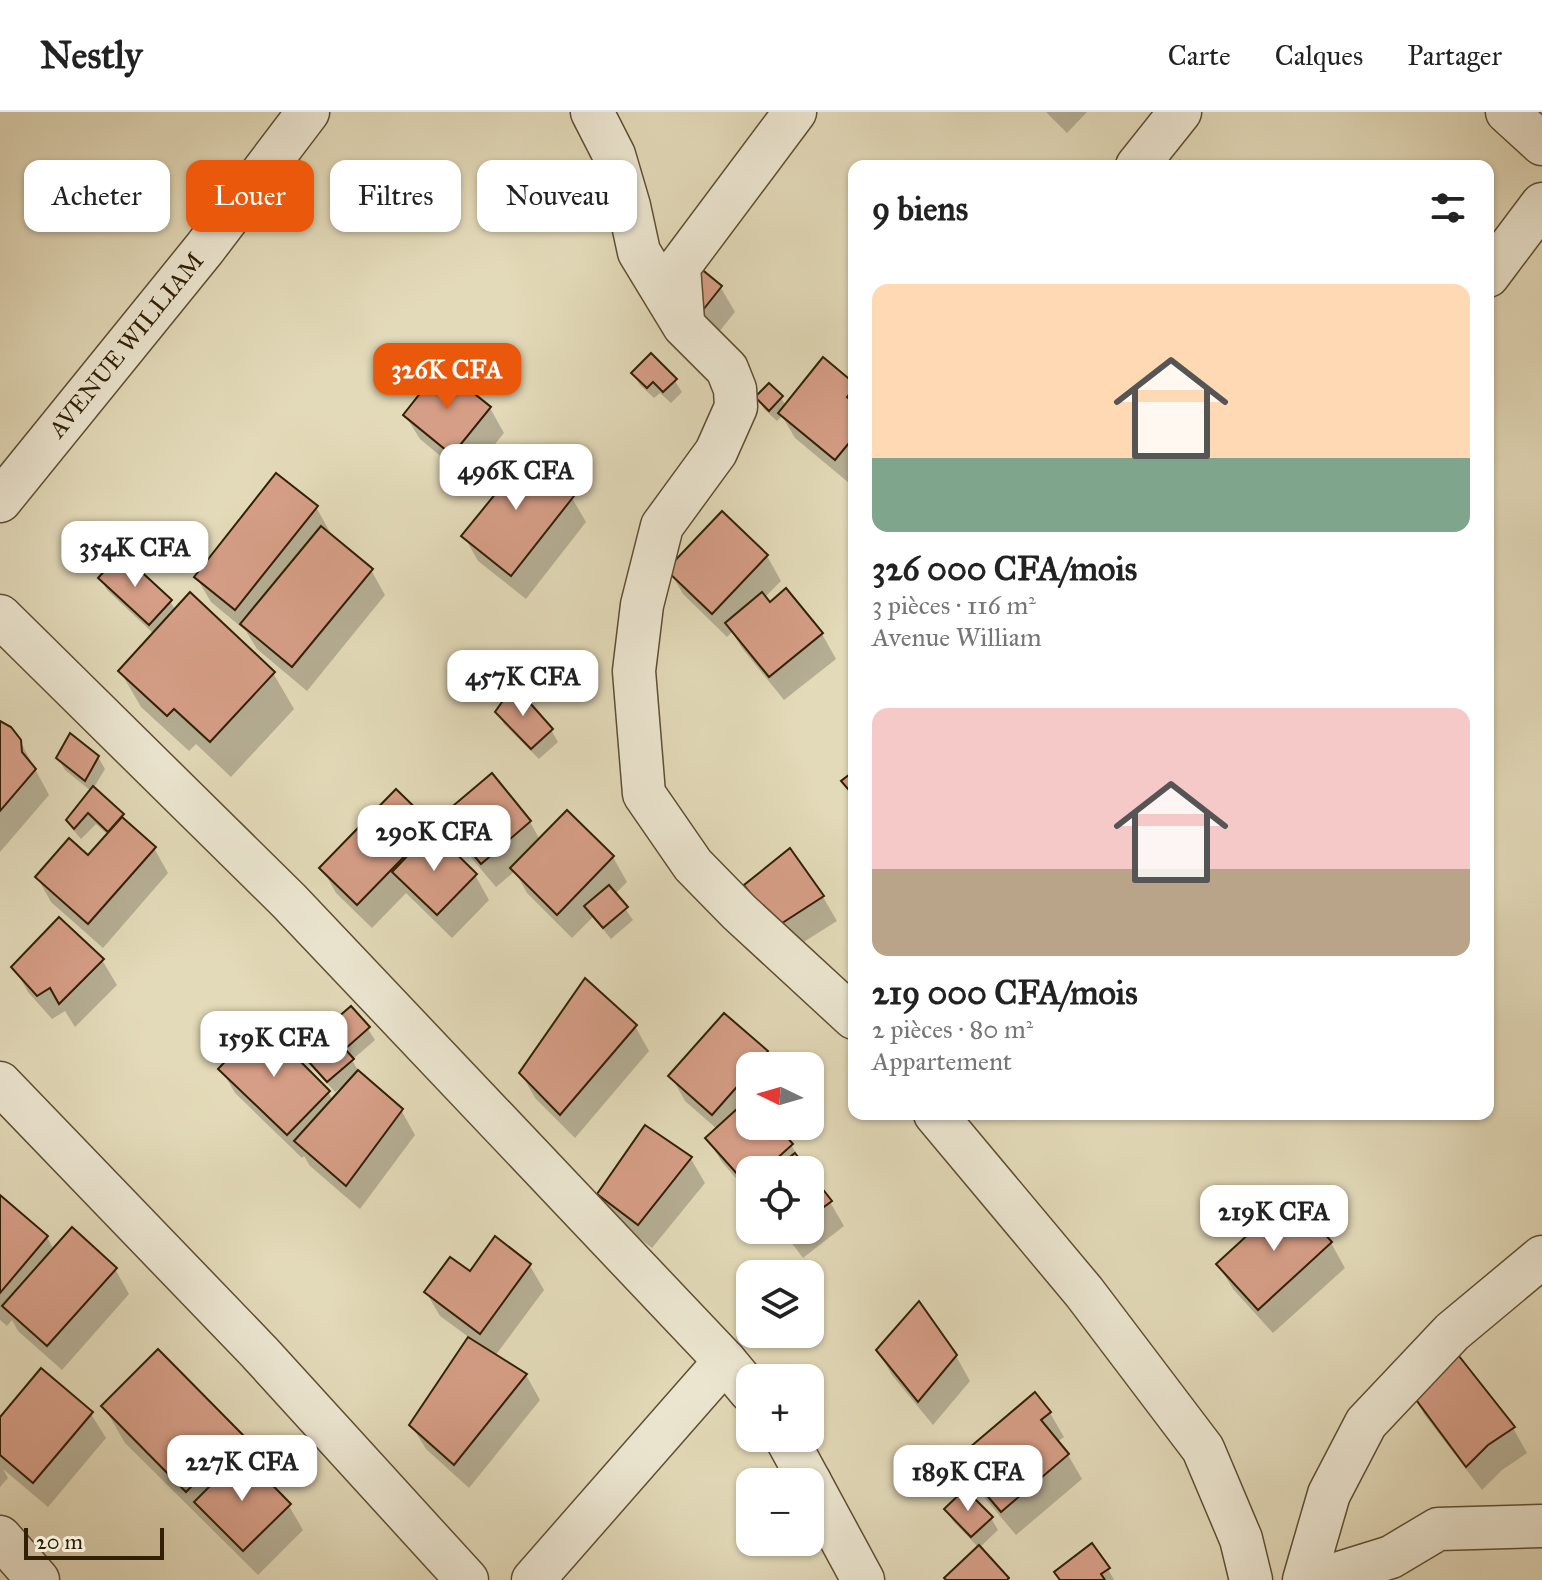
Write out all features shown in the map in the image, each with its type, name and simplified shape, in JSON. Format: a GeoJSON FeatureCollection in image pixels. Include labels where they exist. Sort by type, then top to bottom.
{"type":"FeatureCollection","features":[{"type":"Feature","properties":{"kind":"street","name":"AVENUE WILLIAM"},"geometry":{"type":"LineString","coordinates":[[0,501],[205,248],[308,112]]}},
{"type":"Feature","properties":{"kind":"street"},"geometry":{"type":"LineString","coordinates":[[592,112],[614,155],[639,252],[684,326],[727,369],[735,389],[736,407],[716,452],[662,526],[642,605],[634,671],[644,794],[693,865],[739,912],[848,1009]]}},
{"type":"Feature","properties":{"kind":"street"},"geometry":{"type":"LineString","coordinates":[[684,326],[679,267],[795,112]]}},
{"type":"Feature","properties":{"kind":"street"},"geometry":{"type":"LineString","coordinates":[[1142,160],[1180,112]]}},
{"type":"Feature","properties":{"kind":"street"},"geometry":{"type":"LineString","coordinates":[[1507,112],[1542,144]]}},
{"type":"Feature","properties":{"kind":"street"},"geometry":{"type":"LineString","coordinates":[[1494,268],[1542,204]]}},
{"type":"Feature","properties":{"kind":"street"},"geometry":{"type":"LineString","coordinates":[[0,616],[289,901],[736,1374]]}},
{"type":"Feature","properties":{"kind":"street"},"geometry":{"type":"LineString","coordinates":[[0,1083],[259,1352],[467,1580]]}},
{"type":"Feature","properties":{"kind":"street"},"geometry":{"type":"LineString","coordinates":[[940,1120],[1084,1292],[1203,1449],[1241,1539],[1251,1580]]}},
{"type":"Feature","properties":{"kind":"street"},"geometry":{"type":"LineString","coordinates":[[1304,1580],[1329,1494],[1366,1423],[1452,1332],[1542,1257]]}},
{"type":"Feature","properties":{"kind":"street"},"geometry":{"type":"LineString","coordinates":[[533,1580],[736,1378]]}},
{"type":"Feature","properties":{"kind":"street"},"geometry":{"type":"LineString","coordinates":[[1317,1580],[1391,1557],[1438,1529],[1527,1526],[1542,1494]]}},
{"type":"Feature","properties":{"kind":"street"},"geometry":{"type":"LineString","coordinates":[[824,1508],[863,1580]]}},
{"type":"Feature","properties":{"kind":"street"},"geometry":{"type":"LineString","coordinates":[[0,1537],[38,1580]]}},
{"type":"Feature","properties":{"kind":"building"},"geometry":{"type":"Polygon","coordinates":[[[683,254],[722,286],[691,325],[683,254]]]}},
{"type":"Feature","properties":{"kind":"building"},"geometry":{"type":"Polygon","coordinates":[[[651,353],[677,379],[663,392],[653,382],[647,388],[631,373],[651,353]]]}},
{"type":"Feature","properties":{"kind":"building"},"geometry":{"type":"Polygon","coordinates":[[[823,357],[848,378],[848,444],[835,460],[778,413],[823,357]]]}},
{"type":"Feature","properties":{"kind":"building"},"geometry":{"type":"Polygon","coordinates":[[[441,367],[491,407],[452,455],[403,415],[441,367]]]}},
{"type":"Feature","properties":{"kind":"building"},"geometry":{"type":"Polygon","coordinates":[[[769,383],[783,396],[769,411],[755,397],[769,383]]]}},
{"type":"Feature","properties":{"kind":"building"},"geometry":{"type":"Polygon","coordinates":[[[512,447],[574,496],[511,576],[461,536],[497,492],[484,481],[512,447]]]}},
{"type":"Feature","properties":{"kind":"building"},"geometry":{"type":"Polygon","coordinates":[[[276,473],[318,506],[235,610],[194,577],[276,473]]]}},
{"type":"Feature","properties":{"kind":"building"},"geometry":{"type":"Polygon","coordinates":[[[722,511],[768,555],[712,614],[666,570],[722,511]]]}},
{"type":"Feature","properties":{"kind":"building"},"geometry":{"type":"Polygon","coordinates":[[[321,526],[373,569],[292,667],[240,624],[321,526]]]}},
{"type":"Feature","properties":{"kind":"building"},"geometry":{"type":"Polygon","coordinates":[[[121,553],[172,600],[149,625],[98,578],[121,553]]]}},
{"type":"Feature","properties":{"kind":"building"},"geometry":{"type":"Polygon","coordinates":[[[786,588],[823,633],[769,677],[725,623],[762,592],[770,602],[786,588]]]}},
{"type":"Feature","properties":{"kind":"building"},"geometry":{"type":"Polygon","coordinates":[[[190,592],[275,672],[210,742],[174,709],[167,716],[118,671],[190,592]]]}},
{"type":"Feature","properties":{"kind":"building"},"geometry":{"type":"Polygon","coordinates":[[[514,685],[553,729],[531,749],[495,712],[514,685]]]}},
{"type":"Feature","properties":{"kind":"building"},"geometry":{"type":"Polygon","coordinates":[[[0,721],[11,727],[21,740],[22,752],[36,769],[0,811],[0,721]]]}},
{"type":"Feature","properties":{"kind":"building"},"geometry":{"type":"Polygon","coordinates":[[[70,733],[99,756],[85,781],[56,758],[70,733]]]}},
{"type":"Feature","properties":{"kind":"building"},"geometry":{"type":"Polygon","coordinates":[[[492,773],[531,821],[481,864],[441,816],[492,773]]]}},
{"type":"Feature","properties":{"kind":"building"},"geometry":{"type":"Polygon","coordinates":[[[848,776],[848,789],[841,781],[848,776]]]}},
{"type":"Feature","properties":{"kind":"building"},"geometry":{"type":"Polygon","coordinates":[[[93,786],[124,814],[108,832],[88,813],[74,829],[66,820],[93,786]]]}},
{"type":"Feature","properties":{"kind":"building"},"geometry":{"type":"Polygon","coordinates":[[[396,789],[434,826],[357,905],[319,868],[396,789]]]}},
{"type":"Feature","properties":{"kind":"building"},"geometry":{"type":"Polygon","coordinates":[[[567,810],[614,856],[557,915],[510,868],[567,810]]]}},
{"type":"Feature","properties":{"kind":"building"},"geometry":{"type":"Polygon","coordinates":[[[122,817],[156,847],[88,924],[35,877],[69,838],[88,855],[122,817]]]}},
{"type":"Feature","properties":{"kind":"building"},"geometry":{"type":"Polygon","coordinates":[[[432,830],[477,874],[437,915],[392,872],[432,830]]]}},
{"type":"Feature","properties":{"kind":"building"},"geometry":{"type":"Polygon","coordinates":[[[790,848],[824,896],[776,927],[744,885],[790,848]]]}},
{"type":"Feature","properties":{"kind":"building"},"geometry":{"type":"Polygon","coordinates":[[[609,885],[628,907],[603,928],[584,906],[609,885]]]}},
{"type":"Feature","properties":{"kind":"building"},"geometry":{"type":"Polygon","coordinates":[[[59,917],[104,959],[59,1004],[50,988],[37,996],[11,967],[59,917]]]}},
{"type":"Feature","properties":{"kind":"building"},"geometry":{"type":"Polygon","coordinates":[[[585,978],[637,1025],[560,1115],[519,1073],[585,978]]]}},
{"type":"Feature","properties":{"kind":"building"},"geometry":{"type":"Polygon","coordinates":[[[351,1006],[370,1027],[345,1049],[354,1059],[327,1082],[299,1051],[351,1006]]]}},
{"type":"Feature","properties":{"kind":"building"},"geometry":{"type":"Polygon","coordinates":[[[724,1013],[768,1051],[736,1052],[736,1088],[712,1115],[668,1076],[724,1013]]]}},
{"type":"Feature","properties":{"kind":"building"},"geometry":{"type":"Polygon","coordinates":[[[262,1023],[330,1091],[287,1135],[218,1069],[262,1023]]]}},
{"type":"Feature","properties":{"kind":"building"},"geometry":{"type":"Polygon","coordinates":[[[358,1070],[403,1109],[346,1186],[294,1141],[358,1070]]]}},
{"type":"Feature","properties":{"kind":"building"},"geometry":{"type":"Polygon","coordinates":[[[736,1110],[736,1140],[789,1140],[793,1144],[780,1156],[736,1156],[736,1173],[705,1138],[736,1110]]]}},
{"type":"Feature","properties":{"kind":"building"},"geometry":{"type":"Polygon","coordinates":[[[645,1125],[692,1157],[638,1225],[597,1194],[645,1125]]]}},
{"type":"Feature","properties":{"kind":"building"},"geometry":{"type":"Polygon","coordinates":[[[824,1191],[832,1201],[824,1207],[824,1191]]]}},
{"type":"Feature","properties":{"kind":"building"},"geometry":{"type":"Polygon","coordinates":[[[0,1195],[48,1236],[0,1293],[0,1195]]]}},
{"type":"Feature","properties":{"kind":"building"},"geometry":{"type":"Polygon","coordinates":[[[1290,1196],[1332,1242],[1258,1310],[1216,1264],[1290,1196]]]}},
{"type":"Feature","properties":{"kind":"building"},"geometry":{"type":"Polygon","coordinates":[[[72,1227],[117,1268],[47,1346],[2,1306],[72,1227]]]}},
{"type":"Feature","properties":{"kind":"building"},"geometry":{"type":"Polygon","coordinates":[[[495,1236],[531,1264],[480,1334],[424,1292],[450,1257],[470,1271],[495,1236]]]}},
{"type":"Feature","properties":{"kind":"building"},"geometry":{"type":"Polygon","coordinates":[[[919,1301],[957,1355],[918,1402],[876,1350],[919,1301]]]}},
{"type":"Feature","properties":{"kind":"building"},"geometry":{"type":"Polygon","coordinates":[[[468,1337],[527,1374],[454,1465],[409,1425],[468,1337]]]}},
{"type":"Feature","properties":{"kind":"building"},"geometry":{"type":"Polygon","coordinates":[[[158,1349],[243,1435],[186,1492],[101,1406],[158,1349]]]}},
{"type":"Feature","properties":{"kind":"building"},"geometry":{"type":"Polygon","coordinates":[[[1455,1351],[1515,1427],[1488,1445],[1466,1467],[1408,1389],[1455,1351]]]}},
{"type":"Feature","properties":{"kind":"building"},"geometry":{"type":"Polygon","coordinates":[[[41,1368],[93,1412],[33,1483],[0,1455],[0,1417],[41,1368]]]}},
{"type":"Feature","properties":{"kind":"building"},"geometry":{"type":"Polygon","coordinates":[[[1035,1392],[1051,1412],[1041,1420],[1069,1454],[1001,1512],[956,1459],[1035,1392]]]}},
{"type":"Feature","properties":{"kind":"building"},"geometry":{"type":"Polygon","coordinates":[[[242,1454],[291,1504],[243,1551],[194,1502],[242,1454]]]}},
{"type":"Feature","properties":{"kind":"building"},"geometry":{"type":"Polygon","coordinates":[[[965,1489],[993,1517],[971,1537],[944,1509],[965,1489]]]}},
{"type":"Feature","properties":{"kind":"building"},"geometry":{"type":"Polygon","coordinates":[[[1092,1543],[1110,1568],[1101,1574],[1105,1580],[1060,1580],[1054,1572],[1092,1543]]]}},
{"type":"Feature","properties":{"kind":"building"},"geometry":{"type":"Polygon","coordinates":[[[979,1545],[1009,1578],[1007,1580],[944,1578],[979,1545]]]}}]}
